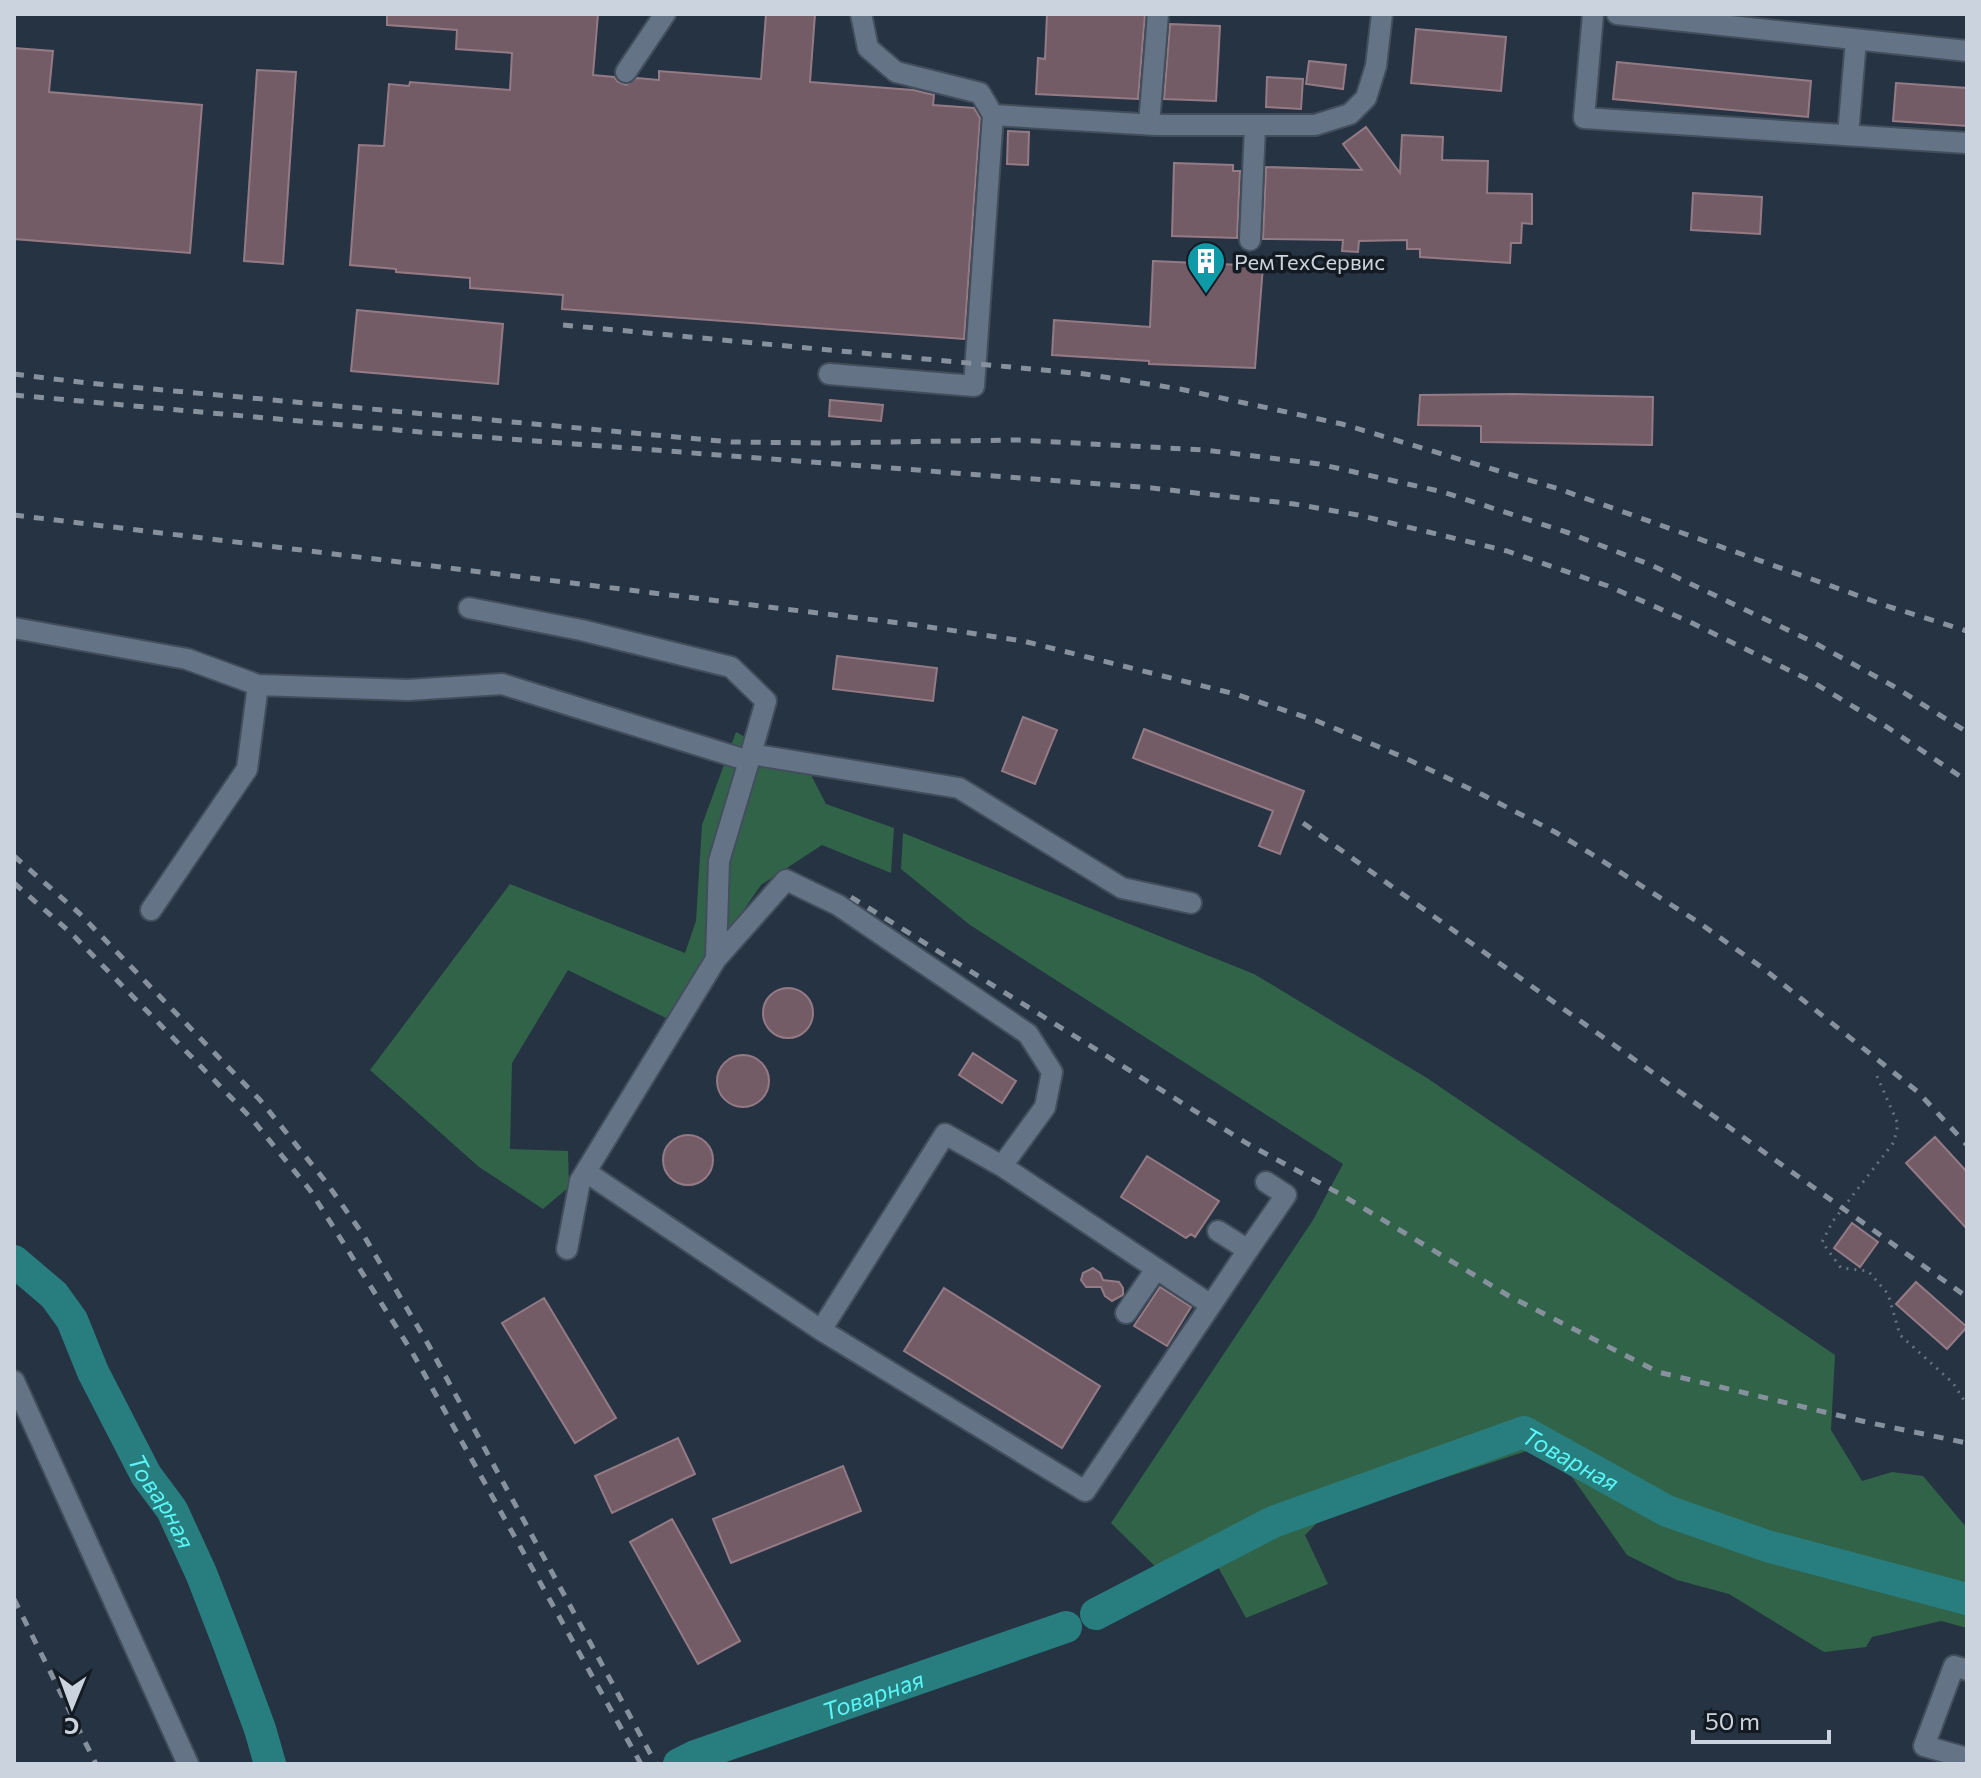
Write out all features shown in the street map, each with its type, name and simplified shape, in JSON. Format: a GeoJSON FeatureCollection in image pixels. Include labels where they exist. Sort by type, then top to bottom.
{"type":"FeatureCollection","features":[{"type":"Feature","properties":{"kind":"street"},"geometry":{"type":"LineString","coordinates":[[626,72],[665,14]]}},
{"type":"Feature","properties":{"kind":"street"},"geometry":{"type":"LineString","coordinates":[[829,374],[974,386],[993,115],[980,93],[896,72],[868,48],[861,14]]}},
{"type":"Feature","properties":{"kind":"street"},"geometry":{"type":"LineString","coordinates":[[1149,124],[1158,14]]}},
{"type":"Feature","properties":{"kind":"street"},"geometry":{"type":"LineString","coordinates":[[993,115],[1149,124],[1315,125],[1350,114],[1366,98],[1376,66],[1382,14]]}},
{"type":"Feature","properties":{"kind":"street"},"geometry":{"type":"LineString","coordinates":[[1593,14],[1584,118],[1967,143]]}},
{"type":"Feature","properties":{"kind":"street"},"geometry":{"type":"LineString","coordinates":[[1617,14],[1967,51]]}},
{"type":"Feature","properties":{"kind":"street"},"geometry":{"type":"LineString","coordinates":[[1848,135],[1856,40]]}},
{"type":"Feature","properties":{"kind":"street"},"geometry":{"type":"LineString","coordinates":[[1250,240],[1255,127]]}},
{"type":"Feature","properties":{"kind":"street"},"geometry":{"type":"LineString","coordinates":[[469,608],[581,630],[731,667],[766,701],[719,861],[716,959]]}},
{"type":"Feature","properties":{"kind":"street"},"geometry":{"type":"LineString","coordinates":[[14,628],[187,659],[258,685],[408,690],[502,684],[750,757],[959,788],[1122,888],[1191,903]]}},
{"type":"Feature","properties":{"kind":"street"},"geometry":{"type":"LineString","coordinates":[[151,910],[247,769],[258,685]]}},
{"type":"Feature","properties":{"kind":"street"},"geometry":{"type":"LineString","coordinates":[[567,1249],[580,1181],[716,959],[786,880],[838,905],[1028,1034],[1052,1072],[1045,1107],[1002,1166]]}},
{"type":"Feature","properties":{"kind":"street"},"geometry":{"type":"LineString","coordinates":[[821,1330],[945,1134],[1002,1166],[1211,1305]]}},
{"type":"Feature","properties":{"kind":"street"},"geometry":{"type":"LineString","coordinates":[[586,1172],[821,1330],[1085,1491],[1286,1195],[1266,1182]]}},
{"type":"Feature","properties":{"kind":"street"},"geometry":{"type":"LineString","coordinates":[[1218,1231],[1248,1250]]}},
{"type":"Feature","properties":{"kind":"street"},"geometry":{"type":"LineString","coordinates":[[1126,1313],[1156,1269]]}},
{"type":"Feature","properties":{"kind":"street"},"geometry":{"type":"LineString","coordinates":[[14,1381],[188,1764]]}},
{"type":"Feature","properties":{"kind":"street"},"geometry":{"type":"LineString","coordinates":[[1967,1670],[1954,1666],[1924,1746],[1967,1758]]}},
{"type":"Feature","properties":{"kind":"path"},"geometry":{"type":"LineString","coordinates":[[1877,1076],[1898,1124],[1894,1142],[1833,1221],[1822,1242],[1841,1268],[1868,1271],[1888,1294],[1900,1335],[1953,1383],[1967,1405]]}},
{"type":"Feature","properties":{"kind":"green space"},"geometry":{"type":"Polygon","coordinates":[[[736,732],[810,773],[826,804],[894,828],[891,873],[822,845],[761,885],[668,1019],[568,970],[512,1063],[510,1149],[568,1151],[569,1187],[543,1209],[479,1167],[370,1070],[510,884],[685,953],[696,921],[702,825],[736,732]]]}},
{"type":"Feature","properties":{"kind":"green space"},"geometry":{"type":"Polygon","coordinates":[[[903,833],[1254,974],[1427,1078],[1835,1355],[1831,1430],[1862,1481],[1892,1472],[1923,1476],[1967,1528],[1967,1628],[1941,1621],[1872,1637],[1866,1647],[1824,1652],[1729,1594],[1677,1580],[1627,1555],[1567,1470],[1530,1450],[1322,1518],[1305,1535],[1328,1584],[1246,1618],[1218,1567],[1177,1588],[1111,1523],[1313,1220],[1343,1164],[970,925],[901,869],[903,833]]]}},
{"type":"Feature","properties":{"kind":"building"},"geometry":{"type":"Polygon","coordinates":[[[387,14],[598,14],[593,75],[614,77],[626,85],[637,78],[659,80],[659,71],[761,79],[766,14],[815,14],[810,82],[913,90],[934,95],[933,105],[974,108],[980,118],[964,339],[562,309],[563,295],[470,288],[470,278],[350,265],[359,145],[384,146],[389,84],[409,86],[410,82],[510,90],[512,53],[456,49],[457,30],[387,25],[387,14]]]}},
{"type":"Feature","properties":{"kind":"building"},"geometry":{"type":"Polygon","coordinates":[[[1047,14],[1145,14],[1138,99],[1036,94],[1038,58],[1045,59],[1047,14]]]}},
{"type":"Feature","properties":{"kind":"building"},"geometry":{"type":"Polygon","coordinates":[[[1170,24],[1220,26],[1216,101],[1164,99],[1170,24]]]}},
{"type":"Feature","properties":{"kind":"building"},"geometry":{"type":"Polygon","coordinates":[[[1416,29],[1506,37],[1501,91],[1411,83],[1416,29]]]}},
{"type":"Feature","properties":{"kind":"building"},"geometry":{"type":"Polygon","coordinates":[[[14,48],[53,51],[49,92],[202,105],[190,253],[14,239],[14,48]]]}},
{"type":"Feature","properties":{"kind":"building"},"geometry":{"type":"Polygon","coordinates":[[[1309,61],[1346,65],[1343,89],[1306,84],[1309,61]]]}},
{"type":"Feature","properties":{"kind":"building"},"geometry":{"type":"Polygon","coordinates":[[[1617,62],[1811,81],[1808,117],[1613,99],[1617,62]]]}},
{"type":"Feature","properties":{"kind":"building"},"geometry":{"type":"Polygon","coordinates":[[[257,70],[296,72],[283,264],[244,261],[257,70]]]}},
{"type":"Feature","properties":{"kind":"building"},"geometry":{"type":"Polygon","coordinates":[[[1267,77],[1303,79],[1301,109],[1266,107],[1267,77]]]}},
{"type":"Feature","properties":{"kind":"building"},"geometry":{"type":"Polygon","coordinates":[[[1896,83],[1967,88],[1967,126],[1893,121],[1896,83]]]}},
{"type":"Feature","properties":{"kind":"building"},"geometry":{"type":"Polygon","coordinates":[[[1366,127],[1400,173],[1402,135],[1443,137],[1442,160],[1488,161],[1487,193],[1532,194],[1532,224],[1522,223],[1521,243],[1511,243],[1510,263],[1420,257],[1420,249],[1407,249],[1407,240],[1359,241],[1358,252],[1342,251],[1343,240],[1263,239],[1266,167],[1362,170],[1343,144],[1366,127]]]}},
{"type":"Feature","properties":{"kind":"building"},"geometry":{"type":"Polygon","coordinates":[[[1008,131],[1029,132],[1028,165],[1007,164],[1008,131]]]}},
{"type":"Feature","properties":{"kind":"building"},"geometry":{"type":"Polygon","coordinates":[[[1174,163],[1233,165],[1233,171],[1240,171],[1237,238],[1172,236],[1174,163]]]}},
{"type":"Feature","properties":{"kind":"building"},"geometry":{"type":"Polygon","coordinates":[[[1693,193],[1762,197],[1760,234],[1691,230],[1693,193]]]}},
{"type":"Feature","properties":{"kind":"building","name":"РемТехСервис"},"geometry":{"type":"Polygon","coordinates":[[[1153,261],[1263,266],[1255,368],[1149,364],[1149,361],[1052,355],[1054,320],[1150,327],[1153,261]]]}},
{"type":"Feature","properties":{"kind":"building"},"geometry":{"type":"Polygon","coordinates":[[[357,310],[503,324],[498,384],[351,371],[357,310]]]}},
{"type":"Feature","properties":{"kind":"building"},"geometry":{"type":"Polygon","coordinates":[[[1420,395],[1653,397],[1652,445],[1481,442],[1481,426],[1418,425],[1420,395]]]}},
{"type":"Feature","properties":{"kind":"building"},"geometry":{"type":"Polygon","coordinates":[[[830,400],[883,405],[881,421],[829,416],[830,400]]]}},
{"type":"Feature","properties":{"kind":"building"},"geometry":{"type":"Polygon","coordinates":[[[837,656],[937,668],[933,701],[833,689],[837,656]]]}},
{"type":"Feature","properties":{"kind":"building"},"geometry":{"type":"Polygon","coordinates":[[[1023,717],[1057,730],[1035,784],[1002,771],[1023,717]]]}},
{"type":"Feature","properties":{"kind":"building"},"geometry":{"type":"Polygon","coordinates":[[[1144,729],[1304,791],[1280,854],[1259,846],[1273,811],[1133,758],[1144,729]]]}},
{"type":"Feature","properties":{"kind":"building"},"geometry":{"type":"Polygon","coordinates":[[[788,988],[806,995],[813,1013],[806,1031],[788,1038],[770,1031],[763,1013],[770,995],[788,988]]]}},
{"type":"Feature","properties":{"kind":"building"},"geometry":{"type":"Polygon","coordinates":[[[973,1053],[1016,1081],[1002,1103],[959,1075],[973,1053]]]}},
{"type":"Feature","properties":{"kind":"building"},"geometry":{"type":"Polygon","coordinates":[[[743,1055],[761,1063],[769,1081],[761,1099],[743,1107],[725,1099],[717,1081],[725,1063],[743,1055]]]}},
{"type":"Feature","properties":{"kind":"building"},"geometry":{"type":"Polygon","coordinates":[[[688,1135],[706,1142],[713,1160],[706,1178],[688,1185],[670,1178],[663,1160],[670,1142],[688,1135]]]}},
{"type":"Feature","properties":{"kind":"building"},"geometry":{"type":"Polygon","coordinates":[[[1935,1137],[1967,1172],[1967,1229],[1906,1163],[1935,1137]]]}},
{"type":"Feature","properties":{"kind":"building"},"geometry":{"type":"Polygon","coordinates":[[[1147,1156],[1219,1201],[1195,1237],[1191,1234],[1186,1238],[1121,1197],[1147,1156]]]}},
{"type":"Feature","properties":{"kind":"building"},"geometry":{"type":"Polygon","coordinates":[[[1852,1223],[1878,1242],[1860,1267],[1834,1248],[1852,1223]]]}},
{"type":"Feature","properties":{"kind":"building"},"geometry":{"type":"Polygon","coordinates":[[[1093,1268],[1103,1280],[1119,1282],[1123,1295],[1112,1301],[1105,1296],[1101,1287],[1086,1287],[1081,1280],[1083,1273],[1093,1268]]]}},
{"type":"Feature","properties":{"kind":"building"},"geometry":{"type":"Polygon","coordinates":[[[1916,1282],[1967,1327],[1947,1349],[1896,1304],[1916,1282]]]}},
{"type":"Feature","properties":{"kind":"building"},"geometry":{"type":"Polygon","coordinates":[[[1160,1287],[1191,1307],[1167,1346],[1134,1326],[1160,1287]]]}},
{"type":"Feature","properties":{"kind":"building"},"geometry":{"type":"Polygon","coordinates":[[[944,1288],[1100,1386],[1062,1448],[904,1351],[944,1288]]]}},
{"type":"Feature","properties":{"kind":"building"},"geometry":{"type":"Polygon","coordinates":[[[544,1298],[616,1418],[575,1443],[502,1323],[544,1298]]]}},
{"type":"Feature","properties":{"kind":"building"},"geometry":{"type":"Polygon","coordinates":[[[678,1438],[695,1474],[612,1513],[595,1476],[678,1438]]]}},
{"type":"Feature","properties":{"kind":"building"},"geometry":{"type":"Polygon","coordinates":[[[843,1466],[861,1511],[731,1563],[713,1519],[843,1466]]]}},
{"type":"Feature","properties":{"kind":"building"},"geometry":{"type":"Polygon","coordinates":[[[672,1519],[740,1641],[698,1664],[630,1542],[672,1519]]]}},
{"type":"Feature","properties":{"kind":"waterway","name":"Товарная"},"geometry":{"type":"LineString","coordinates":[[14,1261],[54,1295],[72,1320],[93,1372],[146,1475],[172,1510],[229,1645],[270,1764]]}},
{"type":"Feature","properties":{"kind":"waterway","name":"Товарная"},"geometry":{"type":"LineString","coordinates":[[1096,1614],[1273,1522],[1524,1432],[1667,1511],[1767,1546],[1967,1599]]}},
{"type":"Feature","properties":{"kind":"waterway","name":"Товарная"},"geometry":{"type":"LineString","coordinates":[[679,1764],[1066,1627]]}},
{"type":"Feature","properties":{"kind":"railway"},"geometry":{"type":"LineString","coordinates":[[563,325],[1085,374],[1180,389],[1342,424],[1559,489],[1890,607],[1967,631]]}},
{"type":"Feature","properties":{"kind":"railway"},"geometry":{"type":"LineString","coordinates":[[14,374],[731,442],[1018,440],[1205,450],[1319,464],[1443,492],[1569,533],[1651,565],[1811,641],[1893,686],[1967,732]]}},
{"type":"Feature","properties":{"kind":"railway"},"geometry":{"type":"LineString","coordinates":[[14,395],[431,433],[1152,488],[1294,504],[1358,515],[1507,551],[1608,586],[1811,681],[1967,781]]}},
{"type":"Feature","properties":{"kind":"railway"},"geometry":{"type":"LineString","coordinates":[[14,515],[916,625],[1023,641],[1235,694],[1317,721],[1403,757],[1483,795],[1590,853],[1698,922],[1764,969],[1918,1092],[1967,1145]]}},
{"type":"Feature","properties":{"kind":"railway"},"geometry":{"type":"LineString","coordinates":[[1303,823],[1967,1297]]}},
{"type":"Feature","properties":{"kind":"railway"},"geometry":{"type":"LineString","coordinates":[[14,856],[79,913],[260,1100],[326,1182],[364,1236],[428,1344],[656,1764]]}},
{"type":"Feature","properties":{"kind":"railway"},"geometry":{"type":"LineString","coordinates":[[14,883],[71,933],[251,1118],[310,1190],[412,1352],[641,1764]]}},
{"type":"Feature","properties":{"kind":"railway"},"geometry":{"type":"LineString","coordinates":[[851,897],[1248,1144],[1340,1194],[1509,1296],[1658,1372],[1967,1443]]}},
{"type":"Feature","properties":{"kind":"railway"},"geometry":{"type":"LineString","coordinates":[[14,1599],[96,1764]]}},
{"type":"Feature","properties":{"kind":"place","name":"РемТехСервис"},"geometry":{"type":"Point","coordinates":[1206,295]}}]}
